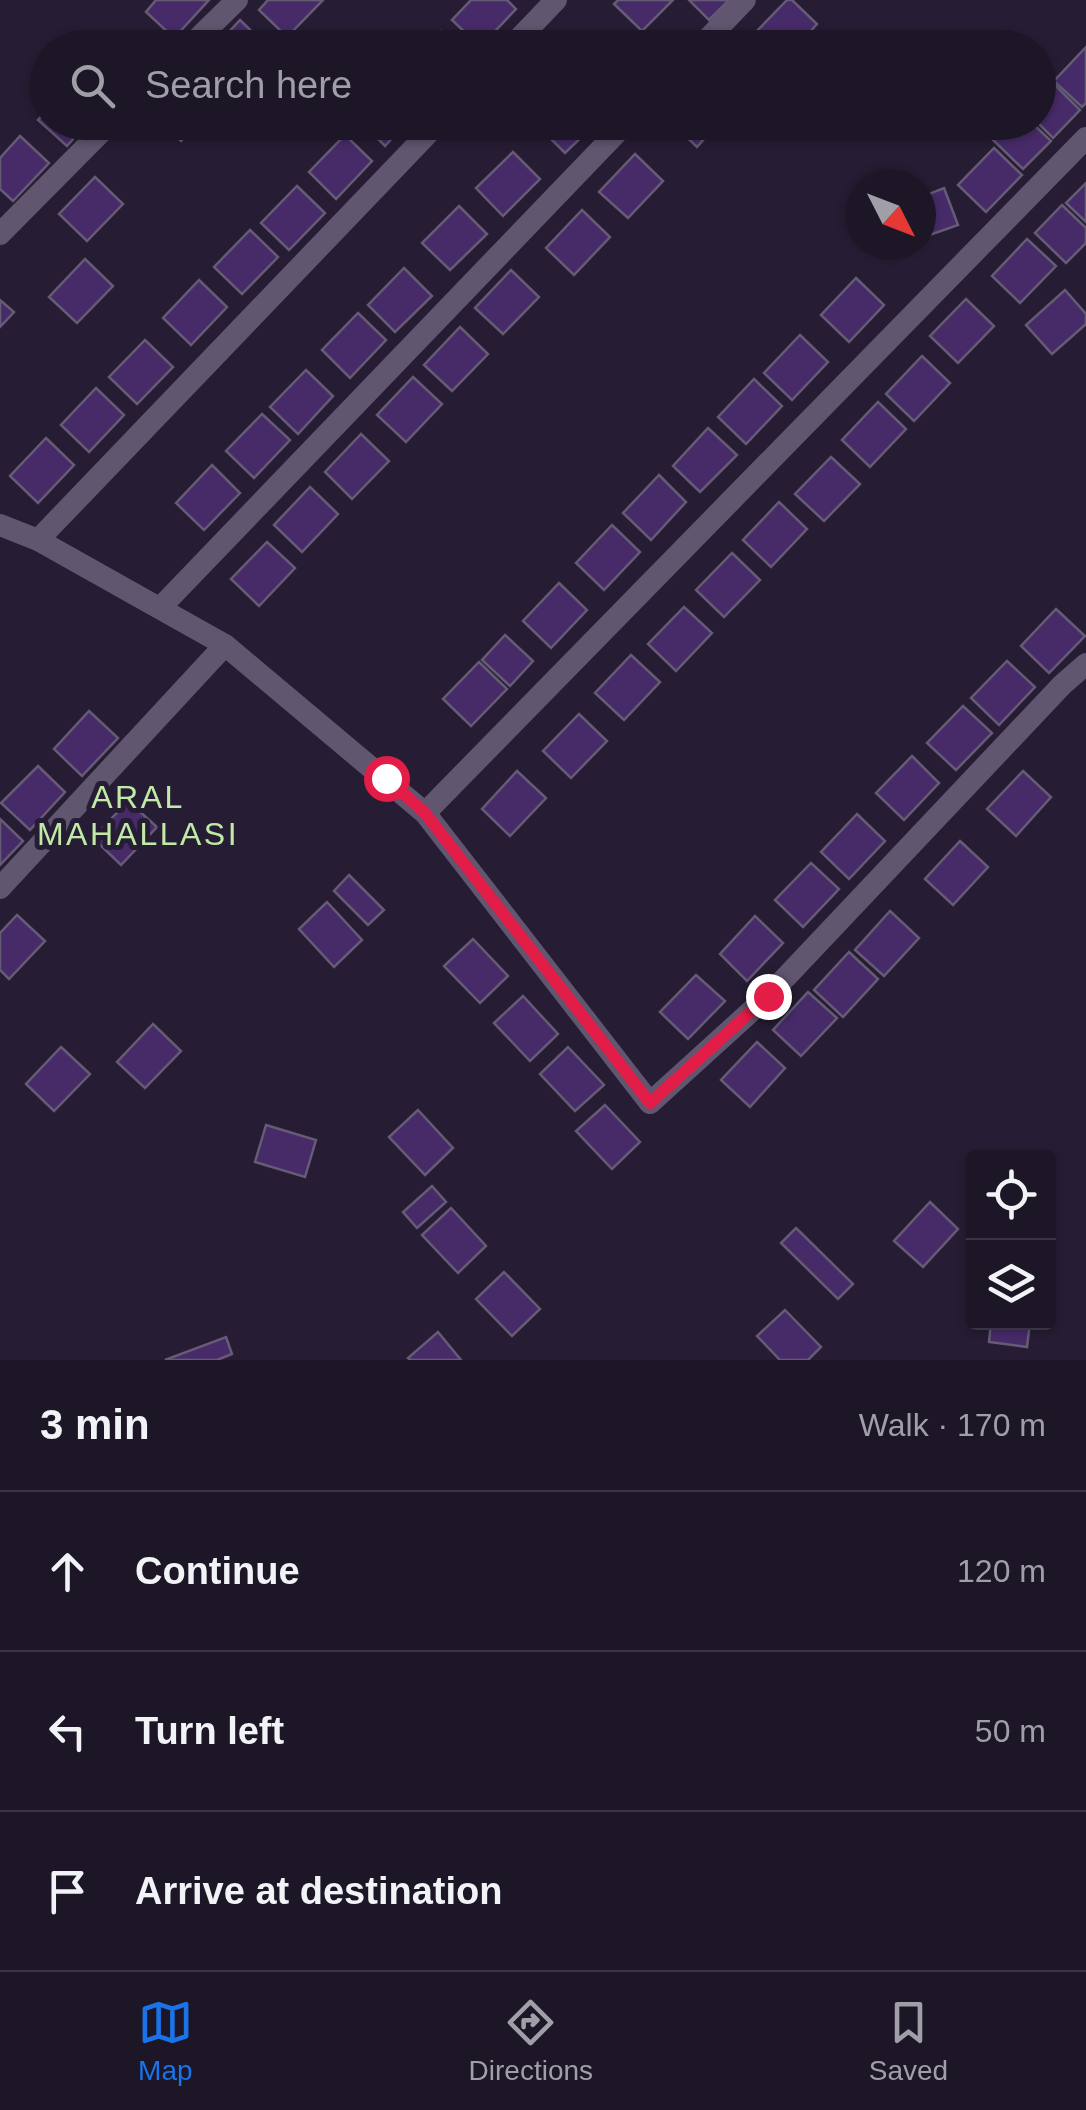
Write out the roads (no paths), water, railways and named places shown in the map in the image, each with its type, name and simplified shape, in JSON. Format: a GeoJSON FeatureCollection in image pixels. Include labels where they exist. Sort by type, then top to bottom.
{"type":"FeatureCollection","features":[{"type":"Feature","properties":{"kind":"street"},"geometry":{"type":"LineString","coordinates":[[206,30],[236,0]]}},
{"type":"Feature","properties":{"kind":"street"},"geometry":{"type":"LineString","coordinates":[[527,30],[556,0]]}},
{"type":"Feature","properties":{"kind":"street"},"geometry":{"type":"LineString","coordinates":[[716,30],[745,0]]}},
{"type":"Feature","properties":{"kind":"street"},"geometry":{"type":"LineString","coordinates":[[425,813],[1086,138]]}},
{"type":"Feature","properties":{"kind":"street"},"geometry":{"type":"LineString","coordinates":[[0,234],[93,140]]}},
{"type":"Feature","properties":{"kind":"street"},"geometry":{"type":"LineString","coordinates":[[38,540],[421,140]]}},
{"type":"Feature","properties":{"kind":"street"},"geometry":{"type":"LineString","coordinates":[[160,608],[610,140]]}},
{"type":"Feature","properties":{"kind":"street"},"geometry":{"type":"LineString","coordinates":[[0,525],[38,540],[226,645],[425,813],[650,1103],[768,996],[1086,664]]}},
{"type":"Feature","properties":{"kind":"street"},"geometry":{"type":"LineString","coordinates":[[0,888],[226,645]]}},
{"type":"Feature","properties":{"kind":"district","name":"ARAL MAHALLASI"},"geometry":{"type":"Point","coordinates":[138,816]}}]}
